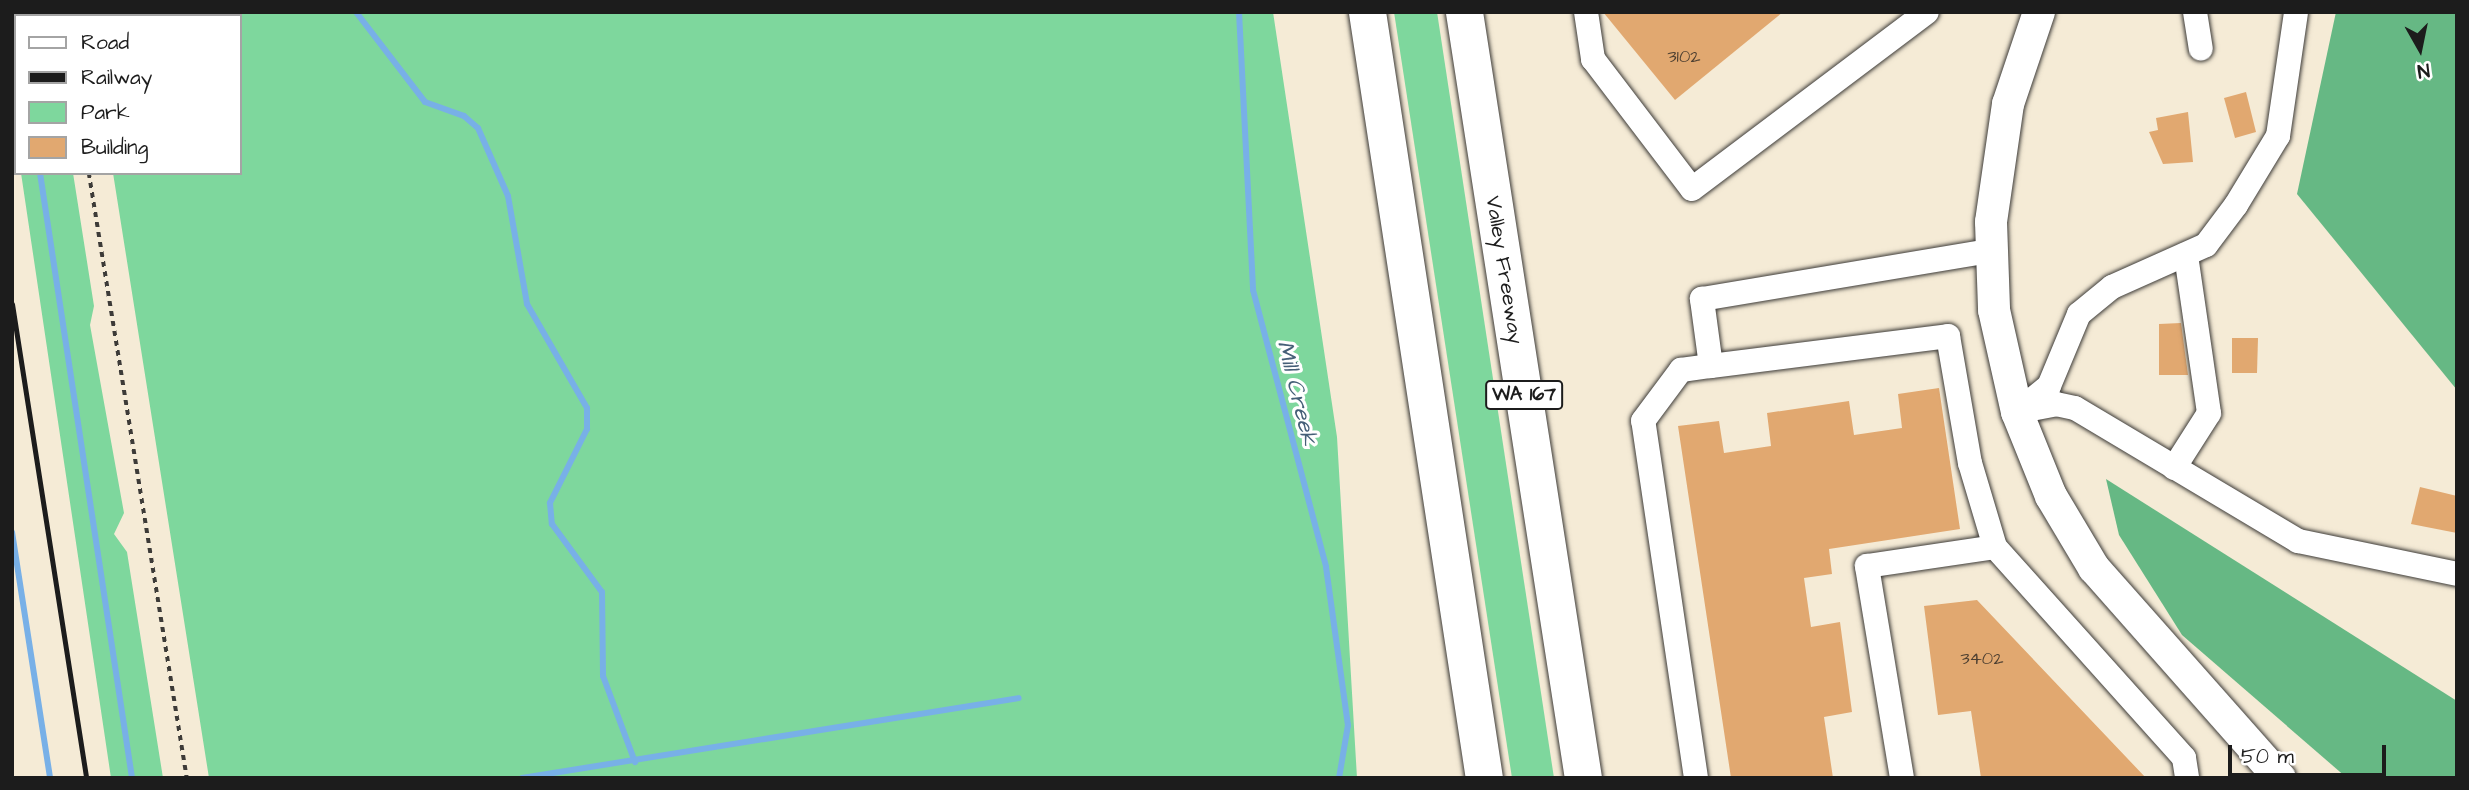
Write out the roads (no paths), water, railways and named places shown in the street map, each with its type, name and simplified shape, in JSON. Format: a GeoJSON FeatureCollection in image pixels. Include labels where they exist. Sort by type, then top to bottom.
{"type":"FeatureCollection","features":[{"type":"Feature","properties":{"kind":"highway"},"geometry":{"type":"LineString","coordinates":[[1367,12],[1484,778]]}},
{"type":"Feature","properties":{"kind":"highway","name":"Valley Freeway"},"geometry":{"type":"LineString","coordinates":[[1464,12],[1583,778]]}},
{"type":"Feature","properties":{"kind":"main road"},"geometry":{"type":"LineString","coordinates":[[2039,12],[2003,128],[1990,251],[1994,310],[2017,412],[2051,496],[2094,568],[2280,778]]}},
{"type":"Feature","properties":{"kind":"lane"},"geometry":{"type":"LineString","coordinates":[[1586,12],[1593,59],[1692,189],[1927,12]]}},
{"type":"Feature","properties":{"kind":"lane"},"geometry":{"type":"LineString","coordinates":[[2195,12],[2201,49]]}},
{"type":"Feature","properties":{"kind":"lane"},"geometry":{"type":"LineString","coordinates":[[2017,412],[2049,386],[2079,314],[2112,286],[2206,245],[2278,136],[2296,13]]}},
{"type":"Feature","properties":{"kind":"lane"},"geometry":{"type":"LineString","coordinates":[[1711,366],[1702,299],[1990,251]]}},
{"type":"Feature","properties":{"kind":"lane"},"geometry":{"type":"LineString","coordinates":[[2174,468],[2209,413],[2186,255]]}},
{"type":"Feature","properties":{"kind":"lane"},"geometry":{"type":"LineString","coordinates":[[1696,778],[1643,421],[1681,370],[1948,336],[1970,463],[1994,547],[2184,758],[2187,778]]}},
{"type":"Feature","properties":{"kind":"lane"},"geometry":{"type":"LineString","coordinates":[[2017,412],[2056,404],[2075,408],[2298,541],[2457,575]]}},
{"type":"Feature","properties":{"kind":"lane"},"geometry":{"type":"LineString","coordinates":[[1902,778],[1867,566],[1994,547]]}},
{"type":"Feature","properties":{"kind":"waterway"},"geometry":{"type":"LineString","coordinates":[[356,12],[425,102],[464,116],[478,128],[508,196],[527,304],[587,408],[587,429],[550,503],[552,524],[602,592],[603,676],[635,762]]}},
{"type":"Feature","properties":{"kind":"waterway","name":"Mill Creek"},"geometry":{"type":"LineString","coordinates":[[1239,12],[1253,290],[1326,567],[1348,725],[1339,778]]}},
{"type":"Feature","properties":{"kind":"waterway"},"geometry":{"type":"LineString","coordinates":[[40,175],[132,778]]}},
{"type":"Feature","properties":{"kind":"waterway"},"geometry":{"type":"LineString","coordinates":[[12,532],[50,778]]}},
{"type":"Feature","properties":{"kind":"waterway"},"geometry":{"type":"LineString","coordinates":[[522,778],[1019,698]]}},
{"type":"Feature","properties":{"kind":"railway"},"geometry":{"type":"LineString","coordinates":[[12,304],[86,778]]}}]}
